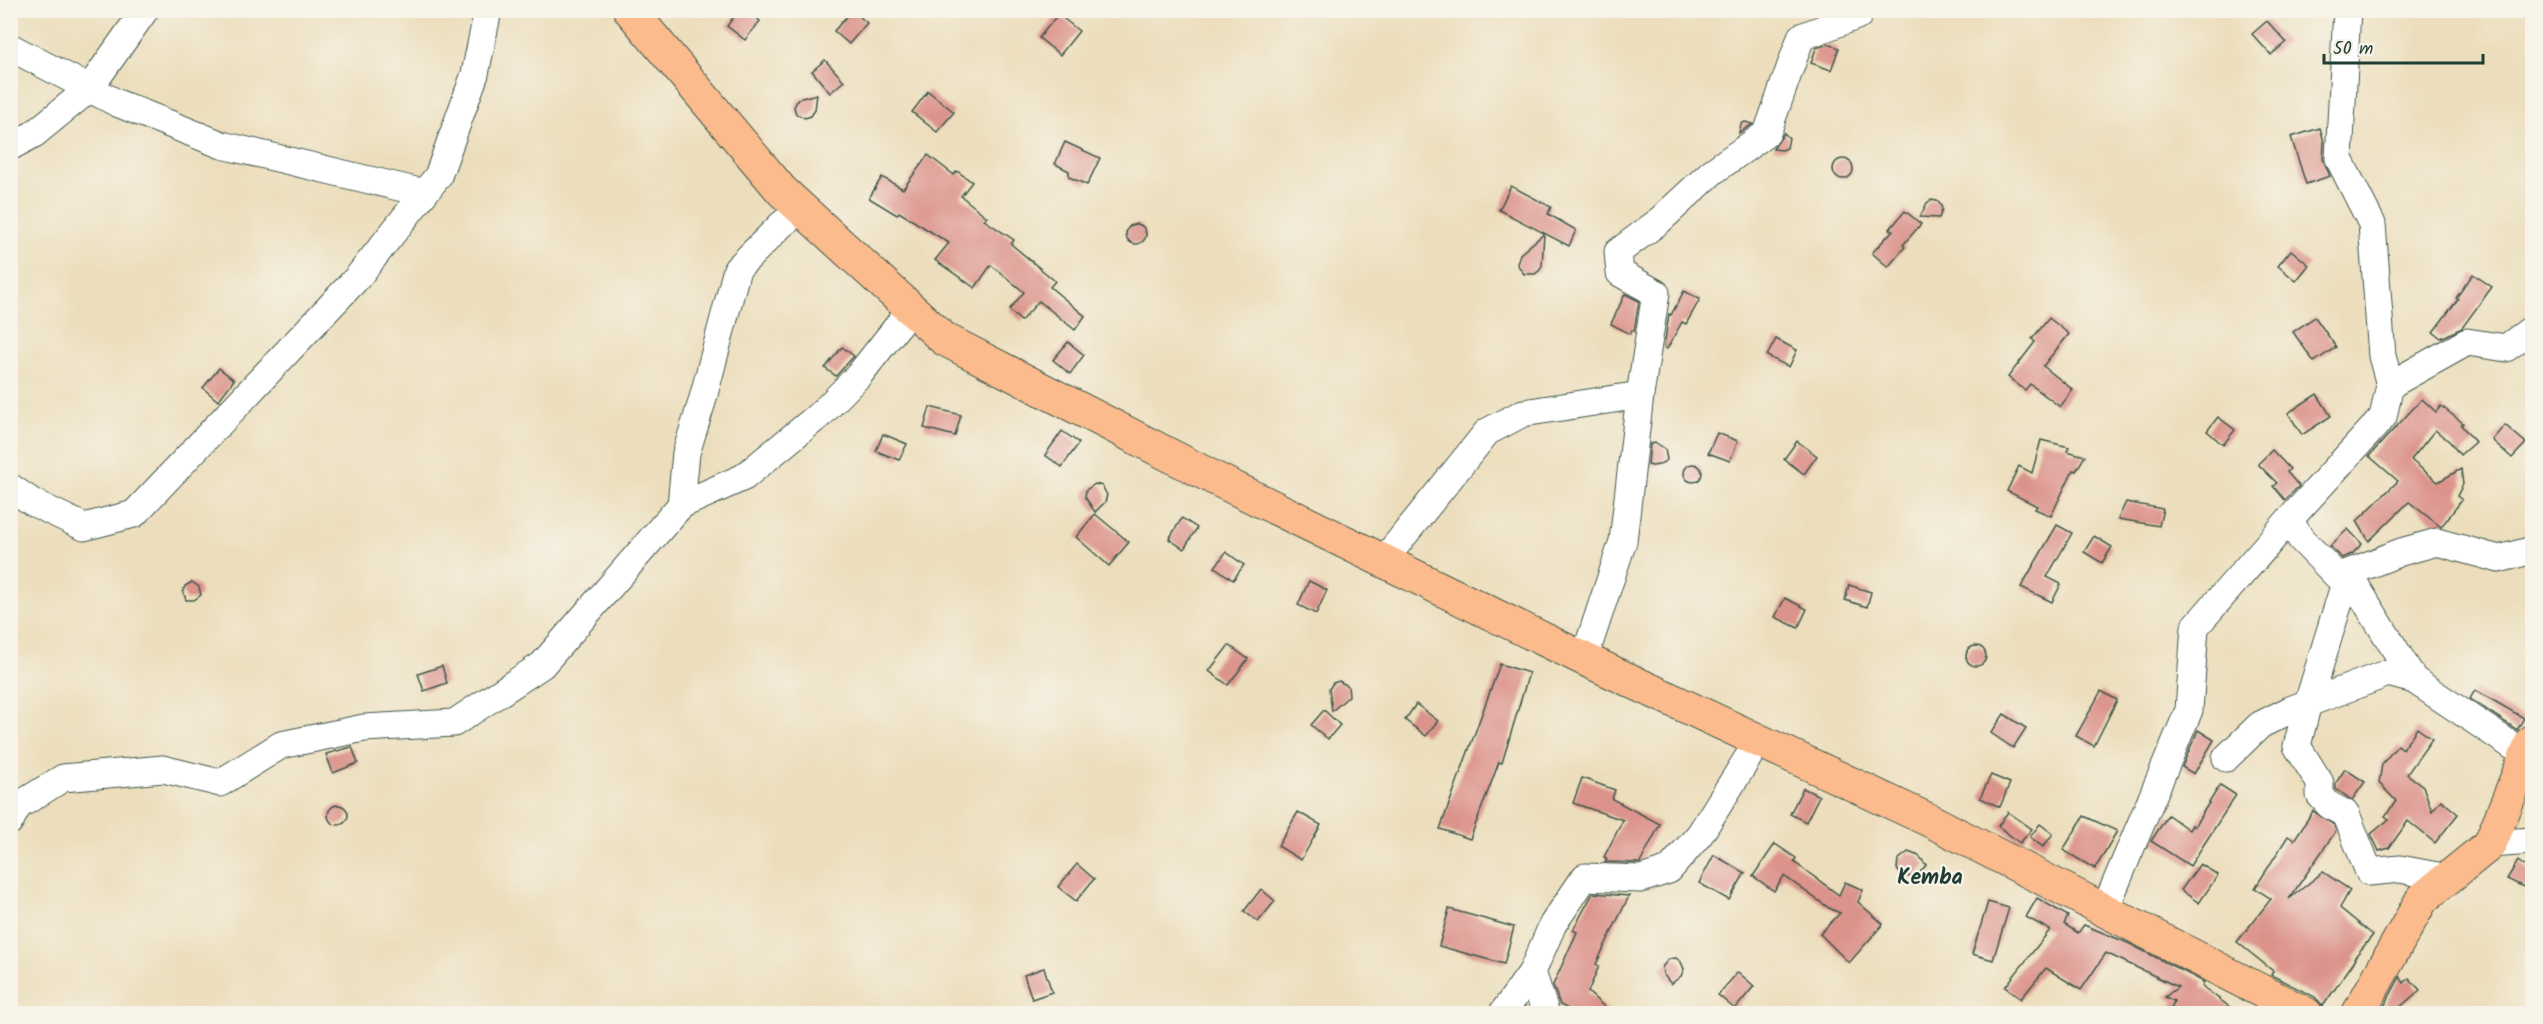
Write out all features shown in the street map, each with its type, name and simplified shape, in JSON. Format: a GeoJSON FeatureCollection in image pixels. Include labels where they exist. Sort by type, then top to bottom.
{"type":"FeatureCollection","features":[{"type":"Feature","properties":{"kind":"main road"},"geometry":{"type":"LineString","coordinates":[[630,10],[782,191],[944,339],[1214,478],[1584,659],[1931,821],[2306,1014]]}},
{"type":"Feature","properties":{"kind":"main road"},"geometry":{"type":"LineString","coordinates":[[2358,1014],[2422,899],[2490,844],[2529,748]]}},
{"type":"Feature","properties":{"kind":"street"},"geometry":{"type":"LineString","coordinates":[[10,147],[34,134],[89,89],[145,10]]}},
{"type":"Feature","properties":{"kind":"street"},"geometry":{"type":"LineString","coordinates":[[10,487],[32,502],[84,527],[134,514],[357,278],[438,176],[475,74],[488,10]]}},
{"type":"Feature","properties":{"kind":"street"},"geometry":{"type":"LineString","coordinates":[[1584,659],[1623,541],[1640,395],[1656,293],[1620,273],[1617,252],[1658,222],[1712,172],[1767,133],[1801,37],[1859,15],[1859,10]]}},
{"type":"Feature","properties":{"kind":"street"},"geometry":{"type":"LineString","coordinates":[[2105,909],[2189,711],[2195,627],[2383,417],[2390,385],[2382,356],[2372,224],[2339,159],[2348,10]]}},
{"type":"Feature","properties":{"kind":"street"},"geometry":{"type":"LineString","coordinates":[[10,47],[117,104],[222,145],[424,193]]}},
{"type":"Feature","properties":{"kind":"street"},"geometry":{"type":"LineString","coordinates":[[681,505],[686,453],[737,269],[781,225],[801,209]]}},
{"type":"Feature","properties":{"kind":"street"},"geometry":{"type":"LineString","coordinates":[[10,821],[18,806],[63,778],[162,769],[220,783],[281,745],[364,728],[454,723],[542,665],[681,505],[744,477],[823,412],[859,375],[911,309]]}},
{"type":"Feature","properties":{"kind":"street"},"geometry":{"type":"LineString","coordinates":[[2390,385],[2467,342],[2506,348],[2532,329]]}},
{"type":"Feature","properties":{"kind":"street"},"geometry":{"type":"LineString","coordinates":[[1384,560],[1486,432],[1522,413],[1640,395]]}},
{"type":"Feature","properties":{"kind":"street"},"geometry":{"type":"LineString","coordinates":[[2289,520],[2301,539],[2337,576],[2437,542],[2499,560],[2529,550],[2532,553]]}},
{"type":"Feature","properties":{"kind":"street"},"geometry":{"type":"LineString","coordinates":[[2348,573],[2414,680]]}},
{"type":"Feature","properties":{"kind":"street"},"geometry":{"type":"LineString","coordinates":[[2348,573],[2297,746],[2320,783],[2320,795],[2329,805],[2346,814],[2369,872],[2400,869],[2448,878]]}},
{"type":"Feature","properties":{"kind":"street"},"geometry":{"type":"LineString","coordinates":[[2226,758],[2260,725],[2308,703],[2388,673],[2414,680],[2529,748]]}},
{"type":"Feature","properties":{"kind":"street"},"geometry":{"type":"LineString","coordinates":[[1502,1014],[1532,972],[1553,924],[1585,877],[1641,879],[1669,870],[1700,834],[1759,740]]}},
{"type":"Feature","properties":{"kind":"street"},"geometry":{"type":"LineString","coordinates":[[2490,844],[2532,841]]}},
{"type":"Feature","properties":{"kind":"street"},"geometry":{"type":"LineString","coordinates":[[1532,972],[1546,1014]]}},
{"type":"Feature","properties":{"kind":"building"},"geometry":{"type":"Polygon","coordinates":[[[739,10],[747,10],[760,21],[745,40],[727,26],[739,10]]]}},
{"type":"Feature","properties":{"kind":"building"},"geometry":{"type":"Polygon","coordinates":[[[852,10],[867,23],[849,44],[834,31],[852,10]]]}},
{"type":"Feature","properties":{"kind":"building"},"geometry":{"type":"Polygon","coordinates":[[[1058,14],[1079,31],[1060,55],[1039,38],[1058,14]]]}},
{"type":"Feature","properties":{"kind":"building"},"geometry":{"type":"Polygon","coordinates":[[[2267,21],[2286,42],[2271,55],[2252,34],[2267,21]]]}},
{"type":"Feature","properties":{"kind":"building"},"geometry":{"type":"Polygon","coordinates":[[[1828,44],[1839,48],[1831,70],[1811,63],[1816,48],[1828,44]]]}},
{"type":"Feature","properties":{"kind":"building"},"geometry":{"type":"Polygon","coordinates":[[[825,60],[844,81],[830,93],[812,71],[825,60]]]}},
{"type":"Feature","properties":{"kind":"building"},"geometry":{"type":"Polygon","coordinates":[[[928,91],[954,112],[937,132],[912,112],[928,91]]]}},
{"type":"Feature","properties":{"kind":"building"},"geometry":{"type":"Polygon","coordinates":[[[817,94],[815,110],[811,116],[805,118],[796,114],[794,107],[798,99],[817,94]]]}},
{"type":"Feature","properties":{"kind":"building"},"geometry":{"type":"Polygon","coordinates":[[[1745,122],[1753,124],[1739,133],[1741,124],[1745,122]]]}},
{"type":"Feature","properties":{"kind":"building"},"geometry":{"type":"Polygon","coordinates":[[[2320,128],[2324,142],[2323,159],[2330,176],[2306,184],[2291,137],[2320,128]]]}},
{"type":"Feature","properties":{"kind":"building"},"geometry":{"type":"Polygon","coordinates":[[[1784,133],[1789,138],[1787,148],[1773,149],[1784,133]]]}},
{"type":"Feature","properties":{"kind":"building"},"geometry":{"type":"Polygon","coordinates":[[[1065,142],[1100,158],[1087,185],[1069,177],[1069,171],[1055,164],[1065,142]]]}},
{"type":"Feature","properties":{"kind":"building"},"geometry":{"type":"Polygon","coordinates":[[[928,155],[954,175],[957,171],[972,182],[961,196],[987,217],[984,220],[1014,240],[1011,244],[1055,281],[1050,287],[1085,316],[1075,330],[1039,301],[1021,321],[1009,310],[1024,292],[991,265],[975,288],[935,260],[949,243],[899,212],[897,215],[869,198],[882,177],[903,189],[928,155]]]}},
{"type":"Feature","properties":{"kind":"building"},"geometry":{"type":"Polygon","coordinates":[[[1839,159],[1847,159],[1853,165],[1853,173],[1847,179],[1839,179],[1833,173],[1833,165],[1839,159]]]}},
{"type":"Feature","properties":{"kind":"building"},"geometry":{"type":"Polygon","coordinates":[[[1511,186],[1551,207],[1548,214],[1576,230],[1569,246],[1499,210],[1511,186]]]}},
{"type":"Feature","properties":{"kind":"building"},"geometry":{"type":"Polygon","coordinates":[[[1931,200],[1941,205],[1939,218],[1920,217],[1927,203],[1931,200]]]}},
{"type":"Feature","properties":{"kind":"building"},"geometry":{"type":"Polygon","coordinates":[[[1905,211],[1921,224],[1888,267],[1872,253],[1893,230],[1890,229],[1905,211]]]}},
{"type":"Feature","properties":{"kind":"building"},"geometry":{"type":"Polygon","coordinates":[[[1132,224],[1140,224],[1146,230],[1146,238],[1140,244],[1132,244],[1126,238],[1126,230],[1132,224]]]}},
{"type":"Feature","properties":{"kind":"building"},"geometry":{"type":"Polygon","coordinates":[[[1544,234],[1540,270],[1535,274],[1524,274],[1517,264],[1520,254],[1544,234]]]}},
{"type":"Feature","properties":{"kind":"building"},"geometry":{"type":"Polygon","coordinates":[[[2291,250],[2309,265],[2296,281],[2278,266],[2291,250]]]}},
{"type":"Feature","properties":{"kind":"building"},"geometry":{"type":"Polygon","coordinates":[[[2473,274],[2492,287],[2462,328],[2441,338],[2433,332],[2458,299],[2456,298],[2473,274]]]}},
{"type":"Feature","properties":{"kind":"building"},"geometry":{"type":"Polygon","coordinates":[[[1684,291],[1700,299],[1686,324],[1682,322],[1667,349],[1664,347],[1669,314],[1671,315],[1684,291]]]}},
{"type":"Feature","properties":{"kind":"building"},"geometry":{"type":"Polygon","coordinates":[[[1625,294],[1639,301],[1634,331],[1632,330],[1630,334],[1611,324],[1625,294]]]}},
{"type":"Feature","properties":{"kind":"building"},"geometry":{"type":"Polygon","coordinates":[[[2315,317],[2336,347],[2314,362],[2293,332],[2315,317]]]}},
{"type":"Feature","properties":{"kind":"building"},"geometry":{"type":"Polygon","coordinates":[[[2049,318],[2069,334],[2043,366],[2073,390],[2060,407],[2030,384],[2025,390],[2008,377],[2035,342],[2032,339],[2049,318]]]}},
{"type":"Feature","properties":{"kind":"building"},"geometry":{"type":"Polygon","coordinates":[[[1776,339],[1797,350],[1789,367],[1767,356],[1776,339]]]}},
{"type":"Feature","properties":{"kind":"building"},"geometry":{"type":"Polygon","coordinates":[[[1068,342],[1084,355],[1070,374],[1053,360],[1068,342]]]}},
{"type":"Feature","properties":{"kind":"building"},"geometry":{"type":"Polygon","coordinates":[[[842,347],[854,356],[836,376],[825,368],[842,347]]]}},
{"type":"Feature","properties":{"kind":"building"},"geometry":{"type":"Polygon","coordinates":[[[219,368],[234,380],[218,401],[203,388],[219,368]]]}},
{"type":"Feature","properties":{"kind":"building"},"geometry":{"type":"Polygon","coordinates":[[[2317,394],[2331,416],[2302,435],[2288,413],[2317,394]]]}},
{"type":"Feature","properties":{"kind":"building"},"geometry":{"type":"Polygon","coordinates":[[[2422,399],[2436,412],[2441,406],[2463,423],[2461,425],[2475,442],[2460,455],[2450,442],[2435,430],[2411,460],[2438,482],[2461,469],[2463,484],[2457,496],[2462,500],[2441,527],[2409,502],[2369,541],[2357,521],[2398,481],[2369,456],[2422,399]]]}},
{"type":"Feature","properties":{"kind":"building"},"geometry":{"type":"Polygon","coordinates":[[[930,407],[961,415],[955,436],[924,428],[930,407]]]}},
{"type":"Feature","properties":{"kind":"building"},"geometry":{"type":"Polygon","coordinates":[[[2218,417],[2235,430],[2223,445],[2207,431],[2218,417]]]}},
{"type":"Feature","properties":{"kind":"building"},"geometry":{"type":"Polygon","coordinates":[[[2505,425],[2526,443],[2512,458],[2492,440],[2505,425]]]}},
{"type":"Feature","properties":{"kind":"building"},"geometry":{"type":"Polygon","coordinates":[[[1062,431],[1079,443],[1062,467],[1045,455],[1062,431]]]}},
{"type":"Feature","properties":{"kind":"building"},"geometry":{"type":"Polygon","coordinates":[[[1717,433],[1738,441],[1730,461],[1708,453],[1717,433]]]}},
{"type":"Feature","properties":{"kind":"building"},"geometry":{"type":"Polygon","coordinates":[[[883,434],[907,444],[899,460],[876,451],[883,434]]]}},
{"type":"Feature","properties":{"kind":"building"},"geometry":{"type":"Polygon","coordinates":[[[2041,440],[2069,447],[2067,451],[2085,456],[2076,471],[2073,470],[2051,516],[2035,509],[2037,506],[2007,491],[2019,466],[2032,473],[2041,440]]]}},
{"type":"Feature","properties":{"kind":"building"},"geometry":{"type":"Polygon","coordinates":[[[1797,441],[1817,456],[1804,474],[1784,459],[1797,441]]]}},
{"type":"Feature","properties":{"kind":"building"},"geometry":{"type":"Polygon","coordinates":[[[1656,443],[1665,449],[1667,460],[1659,465],[1648,465],[1650,444],[1656,443]]]}},
{"type":"Feature","properties":{"kind":"building"},"geometry":{"type":"Polygon","coordinates":[[[2272,450],[2290,469],[2287,472],[2299,486],[2285,500],[2273,486],[2277,483],[2258,464],[2272,450]]]}},
{"type":"Feature","properties":{"kind":"building"},"geometry":{"type":"Polygon","coordinates":[[[1693,464],[1699,467],[1702,473],[1699,479],[1693,482],[1687,479],[1684,473],[1687,467],[1693,464]]]}},
{"type":"Feature","properties":{"kind":"building"},"geometry":{"type":"Polygon","coordinates":[[[1095,484],[1102,486],[1107,495],[1105,502],[1095,512],[1085,497],[1086,490],[1095,484]]]}},
{"type":"Feature","properties":{"kind":"building"},"geometry":{"type":"Polygon","coordinates":[[[2126,502],[2163,509],[2159,526],[2118,519],[2126,502]]]}},
{"type":"Feature","properties":{"kind":"building"},"geometry":{"type":"Polygon","coordinates":[[[1095,514],[1129,542],[1109,566],[1076,537],[1095,514]]]}},
{"type":"Feature","properties":{"kind":"building"},"geometry":{"type":"Polygon","coordinates":[[[1182,518],[1197,528],[1184,549],[1169,539],[1182,518]]]}},
{"type":"Feature","properties":{"kind":"building"},"geometry":{"type":"Polygon","coordinates":[[[2057,525],[2072,533],[2047,577],[2061,584],[2052,602],[2021,587],[2057,525]]]}},
{"type":"Feature","properties":{"kind":"building"},"geometry":{"type":"Polygon","coordinates":[[[2348,529],[2362,544],[2352,554],[2342,558],[2330,546],[2348,529]]]}},
{"type":"Feature","properties":{"kind":"building"},"geometry":{"type":"Polygon","coordinates":[[[2094,536],[2112,547],[2102,563],[2084,552],[2094,536]]]}},
{"type":"Feature","properties":{"kind":"building"},"geometry":{"type":"Polygon","coordinates":[[[1226,552],[1244,565],[1233,580],[1215,567],[1226,552]]]}},
{"type":"Feature","properties":{"kind":"building"},"geometry":{"type":"Polygon","coordinates":[[[1309,581],[1327,590],[1316,614],[1298,605],[1309,581]]]}},
{"type":"Feature","properties":{"kind":"building"},"geometry":{"type":"Polygon","coordinates":[[[192,582],[199,587],[201,595],[194,600],[186,600],[183,591],[185,586],[192,582]]]}},
{"type":"Feature","properties":{"kind":"building"},"geometry":{"type":"Polygon","coordinates":[[[1849,585],[1871,592],[1867,607],[1845,600],[1849,585]]]}},
{"type":"Feature","properties":{"kind":"building"},"geometry":{"type":"Polygon","coordinates":[[[1785,598],[1807,609],[1798,628],[1775,617],[1785,598]]]}},
{"type":"Feature","properties":{"kind":"building"},"geometry":{"type":"Polygon","coordinates":[[[1229,645],[1248,659],[1228,685],[1209,671],[1229,645]]]}},
{"type":"Feature","properties":{"kind":"building"},"geometry":{"type":"Polygon","coordinates":[[[1976,646],[1983,649],[1986,656],[1983,663],[1976,666],[1969,663],[1966,656],[1969,649],[1976,646]]]}},
{"type":"Feature","properties":{"kind":"building"},"geometry":{"type":"Polygon","coordinates":[[[1500,664],[1529,673],[1502,763],[1499,762],[1470,839],[1440,829],[1500,664]]]}},
{"type":"Feature","properties":{"kind":"building"},"geometry":{"type":"Polygon","coordinates":[[[442,666],[447,683],[424,691],[418,674],[442,666]]]}},
{"type":"Feature","properties":{"kind":"building"},"geometry":{"type":"Polygon","coordinates":[[[1339,681],[1348,686],[1349,696],[1332,711],[1329,689],[1333,683],[1339,681]]]}},
{"type":"Feature","properties":{"kind":"building"},"geometry":{"type":"Polygon","coordinates":[[[2475,690],[2524,718],[2517,730],[2470,699],[2475,690]]]}},
{"type":"Feature","properties":{"kind":"building"},"geometry":{"type":"Polygon","coordinates":[[[2101,691],[2117,700],[2094,746],[2076,736],[2101,691]]]}},
{"type":"Feature","properties":{"kind":"building"},"geometry":{"type":"Polygon","coordinates":[[[1416,704],[1438,721],[1426,736],[1405,720],[1416,704]]]}},
{"type":"Feature","properties":{"kind":"building"},"geometry":{"type":"Polygon","coordinates":[[[1324,710],[1340,725],[1328,739],[1311,725],[1324,710]]]}},
{"type":"Feature","properties":{"kind":"building"},"geometry":{"type":"Polygon","coordinates":[[[2004,714],[2026,728],[2013,748],[1991,733],[2004,714]]]}},
{"type":"Feature","properties":{"kind":"building"},"geometry":{"type":"Polygon","coordinates":[[[2417,728],[2432,739],[2407,774],[2423,786],[2432,811],[2441,800],[2458,814],[2435,843],[2408,821],[2389,848],[2379,851],[2371,834],[2389,819],[2385,816],[2396,801],[2379,783],[2382,764],[2398,745],[2403,749],[2417,728]]]}},
{"type":"Feature","properties":{"kind":"building"},"geometry":{"type":"Polygon","coordinates":[[[2198,730],[2214,740],[2194,774],[2182,767],[2198,730]]]}},
{"type":"Feature","properties":{"kind":"building"},"geometry":{"type":"Polygon","coordinates":[[[352,747],[358,763],[333,773],[326,754],[352,747]]]}},
{"type":"Feature","properties":{"kind":"building"},"geometry":{"type":"Polygon","coordinates":[[[2345,769],[2365,782],[2352,800],[2336,789],[2336,783],[2345,769]]]}},
{"type":"Feature","properties":{"kind":"building"},"geometry":{"type":"Polygon","coordinates":[[[1991,775],[2010,783],[2000,807],[1980,798],[1991,775]]]}},
{"type":"Feature","properties":{"kind":"building"},"geometry":{"type":"Polygon","coordinates":[[[1582,778],[1615,790],[1612,799],[1660,824],[1640,863],[1605,862],[1607,859],[1604,857],[1623,820],[1573,803],[1582,778]]]}},
{"type":"Feature","properties":{"kind":"building"},"geometry":{"type":"Polygon","coordinates":[[[2220,785],[2236,795],[2190,866],[2151,841],[2168,815],[2189,830],[2192,825],[2194,827],[2220,785]]]}},
{"type":"Feature","properties":{"kind":"building"},"geometry":{"type":"Polygon","coordinates":[[[1803,788],[1819,796],[1806,822],[1790,814],[1803,788]]]}},
{"type":"Feature","properties":{"kind":"building"},"geometry":{"type":"Polygon","coordinates":[[[334,805],[342,805],[348,811],[348,819],[342,825],[334,825],[328,819],[328,811],[334,805]]]}},
{"type":"Feature","properties":{"kind":"building"},"geometry":{"type":"Polygon","coordinates":[[[2313,811],[2334,825],[2336,831],[2289,899],[2323,872],[2350,890],[2340,908],[2373,935],[2354,958],[2356,959],[2323,1006],[2315,997],[2271,975],[2273,971],[2237,942],[2271,899],[2255,888],[2288,836],[2294,840],[2313,811]]]}},
{"type":"Feature","properties":{"kind":"building"},"geometry":{"type":"Polygon","coordinates":[[[1298,812],[1321,825],[1301,860],[1278,846],[1298,812]]]}},
{"type":"Feature","properties":{"kind":"building"},"geometry":{"type":"Polygon","coordinates":[[[2008,812],[2032,829],[2020,843],[1998,826],[2008,812]]]}},
{"type":"Feature","properties":{"kind":"building"},"geometry":{"type":"Polygon","coordinates":[[[2084,816],[2117,831],[2095,869],[2063,850],[2084,816]]]}},
{"type":"Feature","properties":{"kind":"building"},"geometry":{"type":"Polygon","coordinates":[[[2040,824],[2053,834],[2043,847],[2030,837],[2040,824]]]}},
{"type":"Feature","properties":{"kind":"building"},"geometry":{"type":"Polygon","coordinates":[[[1775,844],[1796,858],[1794,862],[1839,895],[1845,882],[1863,890],[1858,902],[1883,924],[1849,963],[1820,934],[1840,913],[1829,908],[1784,876],[1774,891],[1753,876],[1775,844]]]}},
{"type":"Feature","properties":{"kind":"building"},"geometry":{"type":"Polygon","coordinates":[[[1908,852],[1919,856],[1926,865],[1916,877],[1902,876],[1897,869],[1898,860],[1908,852]]]}},
{"type":"Feature","properties":{"kind":"building"},"geometry":{"type":"Polygon","coordinates":[[[1714,855],[1745,873],[1729,900],[1699,883],[1714,855]]]}},
{"type":"Feature","properties":{"kind":"building"},"geometry":{"type":"Polygon","coordinates":[[[2518,861],[2532,872],[2532,891],[2507,879],[2518,861]]]}},
{"type":"Feature","properties":{"kind":"building"},"geometry":{"type":"Polygon","coordinates":[[[1077,864],[1094,879],[1076,901],[1058,887],[1077,864]]]}},
{"type":"Feature","properties":{"kind":"building"},"geometry":{"type":"Polygon","coordinates":[[[2200,864],[2218,875],[2199,903],[2181,890],[2200,864]]]}},
{"type":"Feature","properties":{"kind":"building"},"geometry":{"type":"Polygon","coordinates":[[[1261,889],[1275,901],[1258,922],[1244,911],[1261,889]]]}},
{"type":"Feature","properties":{"kind":"building"},"geometry":{"type":"Polygon","coordinates":[[[1593,893],[1629,896],[1596,964],[1599,966],[1588,992],[1612,1014],[1578,1014],[1560,1005],[1553,985],[1577,932],[1573,930],[1593,893]]]}},
{"type":"Feature","properties":{"kind":"building"},"geometry":{"type":"Polygon","coordinates":[[[2037,898],[2068,916],[2064,924],[2078,933],[2084,925],[2128,943],[2204,982],[2202,986],[2239,1014],[2169,1014],[2174,1001],[2165,997],[2178,987],[2106,953],[2081,990],[2046,968],[2021,999],[2005,987],[2050,930],[2026,917],[2037,898]]]}},
{"type":"Feature","properties":{"kind":"building"},"geometry":{"type":"Polygon","coordinates":[[[1988,902],[2009,908],[1993,960],[1972,954],[1988,902]]]}},
{"type":"Feature","properties":{"kind":"building"},"geometry":{"type":"Polygon","coordinates":[[[1449,909],[1514,927],[1504,964],[1439,946],[1449,909]]]}},
{"type":"Feature","properties":{"kind":"building"},"geometry":{"type":"Polygon","coordinates":[[[1676,958],[1684,969],[1681,976],[1671,984],[1663,974],[1662,967],[1669,959],[1676,958]]]}},
{"type":"Feature","properties":{"kind":"building"},"geometry":{"type":"Polygon","coordinates":[[[1044,968],[1052,992],[1032,999],[1024,975],[1044,968]]]}},
{"type":"Feature","properties":{"kind":"building"},"geometry":{"type":"Polygon","coordinates":[[[1738,972],[1754,986],[1735,1009],[1718,995],[1738,972]]]}},
{"type":"Feature","properties":{"kind":"building"},"geometry":{"type":"Polygon","coordinates":[[[2400,977],[2404,983],[2409,978],[2420,990],[2392,1014],[2380,1014],[2400,977]]]}},
{"type":"Feature","properties":{"kind":"district","name":"Kemba"},"geometry":{"type":"Point","coordinates":[1930,878]}}]}
